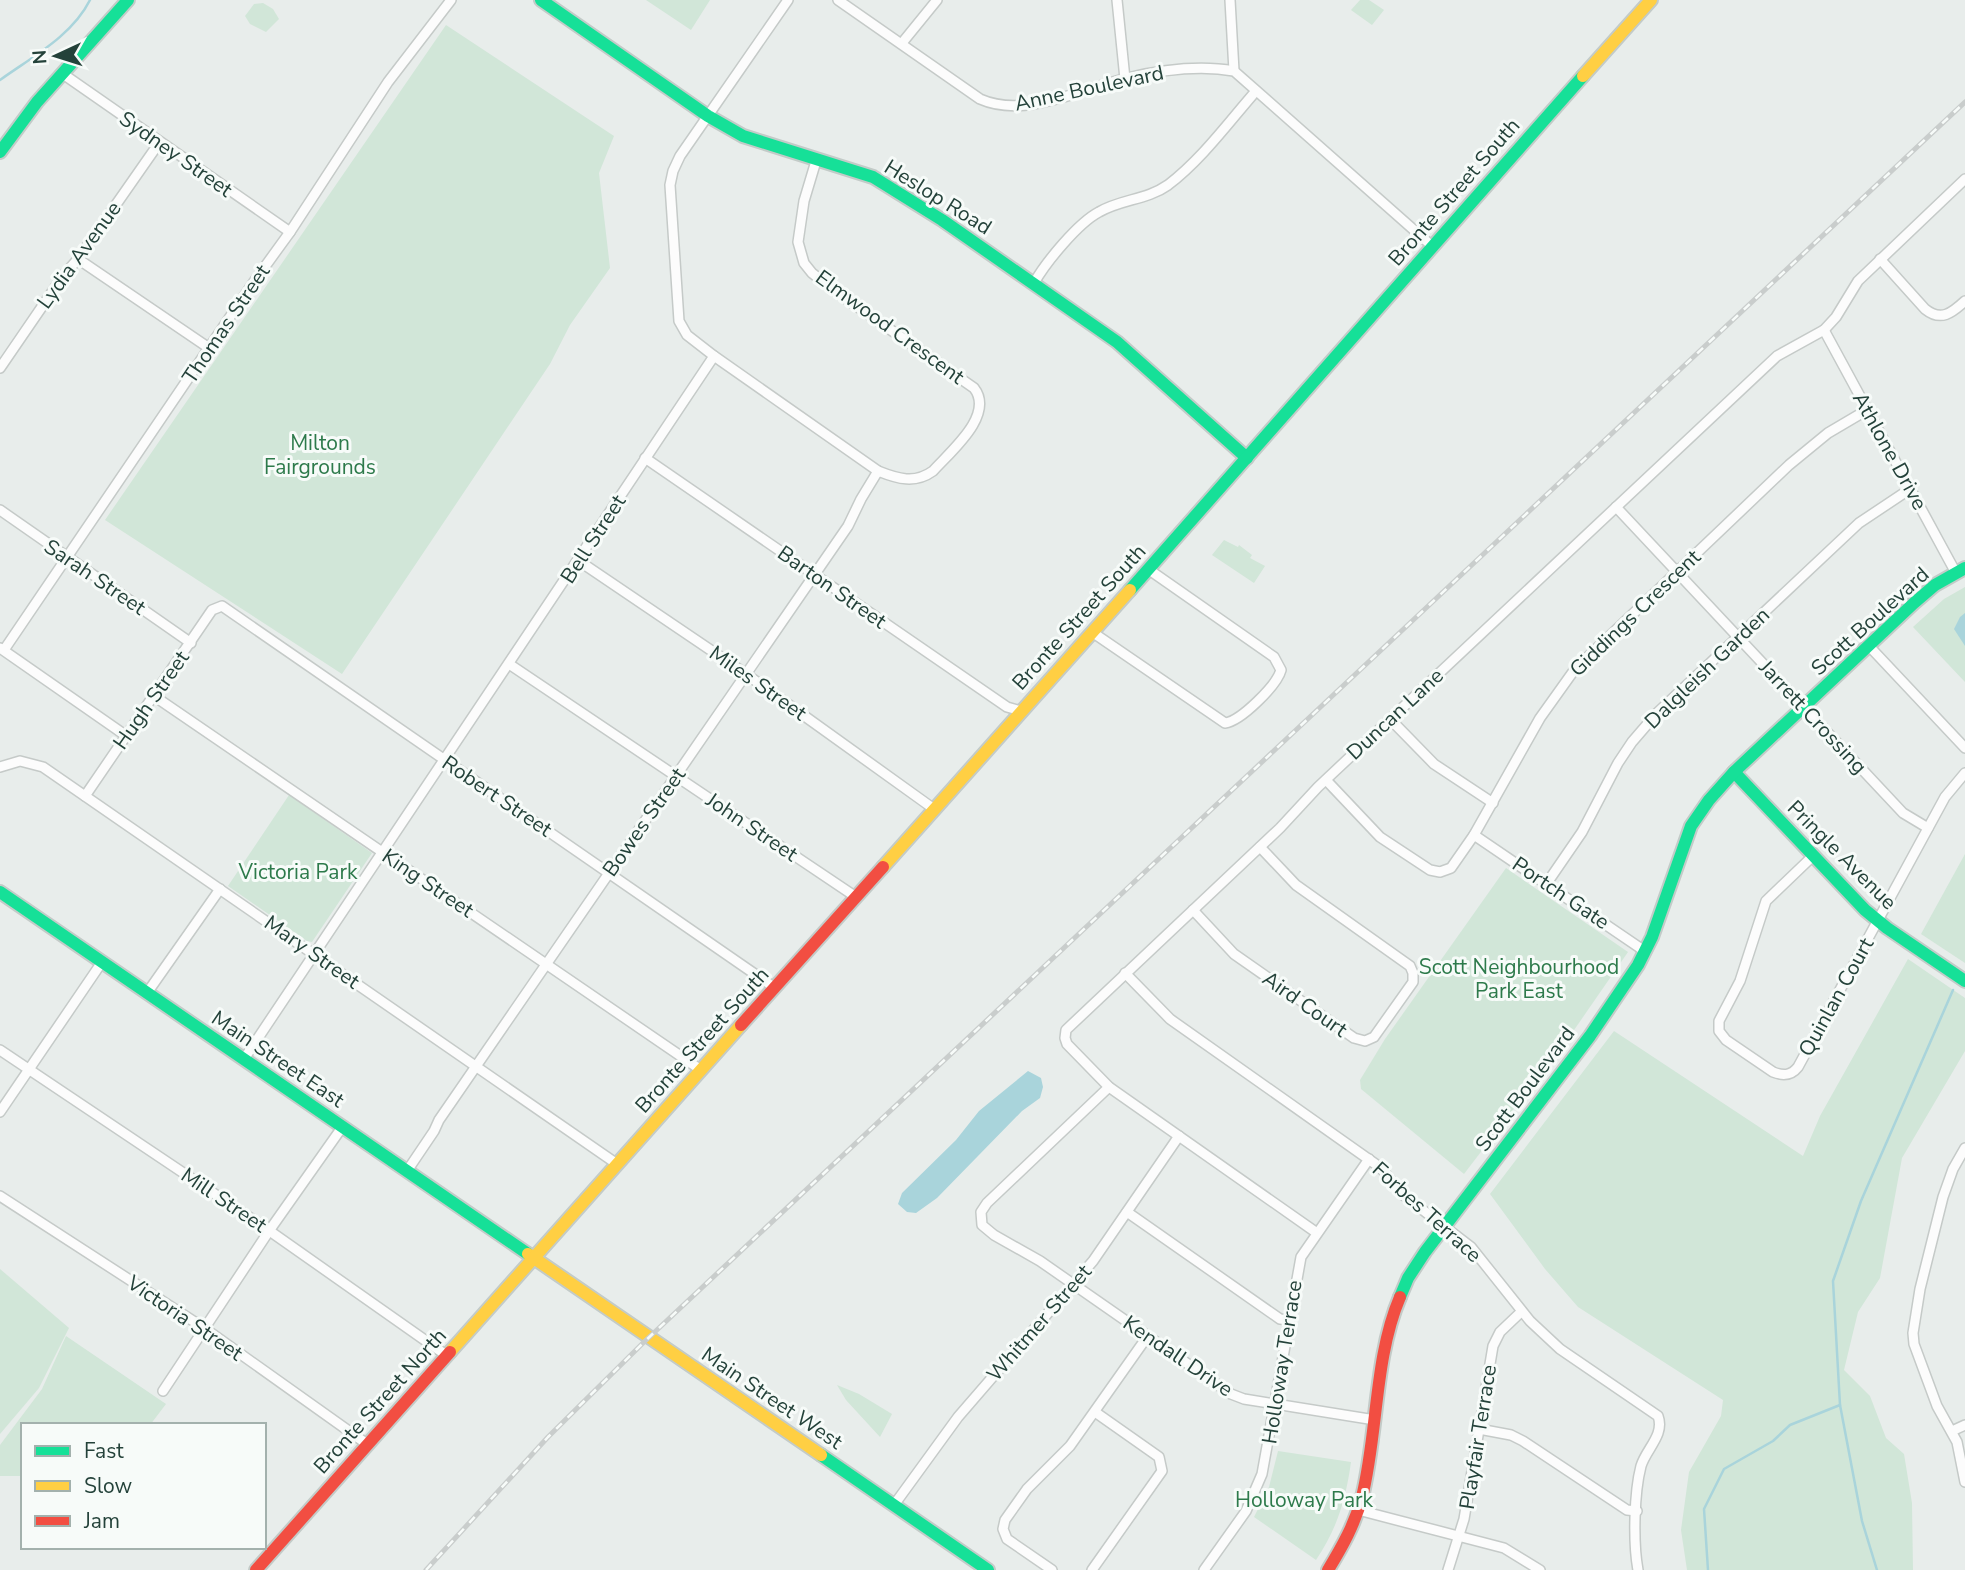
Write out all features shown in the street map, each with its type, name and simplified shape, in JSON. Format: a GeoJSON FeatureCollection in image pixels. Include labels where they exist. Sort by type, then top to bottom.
{"type":"FeatureCollection","features":[{"type":"Feature","properties":{"kind":"street"},"geometry":{"type":"LineString","coordinates":[[0,152],[37,102],[128,0]]}},
{"type":"Feature","properties":{"kind":"street","name":"Thomas Street"},"geometry":{"type":"LineString","coordinates":[[2,649],[290,232],[388,82],[451,0]]}},
{"type":"Feature","properties":{"kind":"street","name":"Heslop Road"},"geometry":{"type":"LineString","coordinates":[[541,0],[708,116],[743,136],[873,177],[942,220],[1117,342],[1247,458]]}},
{"type":"Feature","properties":{"kind":"street"},"geometry":{"type":"LineString","coordinates":[[715,356],[687,335],[679,321],[670,185],[680,156],[788,0]]}},
{"type":"Feature","properties":{"kind":"street","name":"Anne Boulevard"},"geometry":{"type":"LineString","coordinates":[[838,0],[980,99],[1004,107],[1023,107],[1169,70],[1234,71]]}},
{"type":"Feature","properties":{"kind":"street"},"geometry":{"type":"LineString","coordinates":[[902,43],[937,0]]}},
{"type":"Feature","properties":{"kind":"street"},"geometry":{"type":"LineString","coordinates":[[1116,0],[1125,79]]}},
{"type":"Feature","properties":{"kind":"street"},"geometry":{"type":"LineString","coordinates":[[1230,0],[1234,71],[1432,246]]}},
{"type":"Feature","properties":{"kind":"street","name":"Bronte Street South"},"geometry":{"type":"LineString","coordinates":[[534,1258],[1651,0]]}},
{"type":"Feature","properties":{"kind":"street","name":"Sydney Street"},"geometry":{"type":"LineString","coordinates":[[63,75],[290,232]]}},
{"type":"Feature","properties":{"kind":"street"},"geometry":{"type":"LineString","coordinates":[[1034,283],[1066,242],[1098,212],[1123,202],[1153,195],[1170,183],[1192,164],[1256,92]]}},
{"type":"Feature","properties":{"kind":"street","name":"Lydia Avenue"},"geometry":{"type":"LineString","coordinates":[[0,368],[159,143]]}},
{"type":"Feature","properties":{"kind":"street","name":"Elmwood Crescent"},"geometry":{"type":"LineString","coordinates":[[715,356],[878,471],[893,477],[913,480],[925,477],[977,420],[981,409],[980,397],[974,388],[835,291],[812,273],[804,262],[798,242],[799,232],[804,201],[816,161]]}},
{"type":"Feature","properties":{"kind":"street","name":"Duncan Lane"},"geometry":{"type":"LineString","coordinates":[[1317,1233],[1110,1087],[1066,1041],[1065,1034],[1071,1024],[1260,847],[1390,719],[1777,356],[1824,330],[1858,281],[1965,179]]}},
{"type":"Feature","properties":{"kind":"street"},"geometry":{"type":"LineString","coordinates":[[78,259],[209,348]]}},
{"type":"Feature","properties":{"kind":"street"},"geometry":{"type":"LineString","coordinates":[[1880,260],[1933,315],[1946,315],[1965,301]]}},
{"type":"Feature","properties":{"kind":"street","name":"Athlone Drive"},"geometry":{"type":"LineString","coordinates":[[1824,330],[1910,489],[1960,570]]}},
{"type":"Feature","properties":{"kind":"street","name":"Bell Street"},"geometry":{"type":"LineString","coordinates":[[244,1059],[715,356]]}},
{"type":"Feature","properties":{"kind":"street","name":"Giddings Crescent"},"geometry":{"type":"LineString","coordinates":[[1326,780],[1376,834],[1430,870],[1440,872],[1451,867],[1474,835],[1533,729],[1566,680],[1594,650],[1789,465],[1828,433],[1867,410]]}},
{"type":"Feature","properties":{"kind":"street","name":"Barton Street"},"geometry":{"type":"LineString","coordinates":[[645,458],[1007,707],[1021,711]]}},
{"type":"Feature","properties":{"kind":"street","name":"Bowes Street"},"geometry":{"type":"LineString","coordinates":[[407,1171],[476,1066],[848,526],[878,471]]}},
{"type":"Feature","properties":{"kind":"street","name":"Dalgleish Garden"},"geometry":{"type":"LineString","coordinates":[[1547,883],[1582,832],[1606,782],[1632,742],[1662,708],[1859,523],[1910,489]]}},
{"type":"Feature","properties":{"kind":"street","name":"Jarrett Crossing"},"geometry":{"type":"LineString","coordinates":[[1616,507],[1903,813],[1928,828]]}},
{"type":"Feature","properties":{"kind":"street","name":"Sarah Street"},"geometry":{"type":"LineString","coordinates":[[0,510],[191,643]]}},
{"type":"Feature","properties":{"kind":"street","name":"Miles Street"},"geometry":{"type":"LineString","coordinates":[[579,561],[746,674],[934,809]]}},
{"type":"Feature","properties":{"kind":"street"},"geometry":{"type":"LineString","coordinates":[[1092,632],[1221,722],[1235,722],[1276,682],[1282,670],[1274,657],[1148,569]]}},
{"type":"Feature","properties":{"kind":"street","name":"Scott Boulevard"},"geometry":{"type":"LineString","coordinates":[[1328,1570],[1345,1544],[1359,1510],[1390,1329],[1396,1306],[1412,1270],[1590,1036],[1646,952],[1686,837],[1702,809],[1734,772],[1920,597],[1960,570]]}},
{"type":"Feature","properties":{"kind":"street","name":"Hugh Street"},"geometry":{"type":"LineString","coordinates":[[85,796],[212,610],[218,606]]}},
{"type":"Feature","properties":{"kind":"street","name":"Robert Street"},"geometry":{"type":"LineString","coordinates":[[218,606],[222,606],[775,988]]}},
{"type":"Feature","properties":{"kind":"street"},"geometry":{"type":"LineString","coordinates":[[1869,646],[1965,748]]}},
{"type":"Feature","properties":{"kind":"street"},"geometry":{"type":"LineString","coordinates":[[2,649],[125,735]]}},
{"type":"Feature","properties":{"kind":"street","name":"John Street"},"geometry":{"type":"LineString","coordinates":[[509,664],[856,897]]}},
{"type":"Feature","properties":{"kind":"street","name":"King Street"},"geometry":{"type":"LineString","coordinates":[[154,696],[701,1070]]}},
{"type":"Feature","properties":{"kind":"street"},"geometry":{"type":"LineString","coordinates":[[1390,719],[1434,764],[1493,803]]}},
{"type":"Feature","properties":{"kind":"street","name":"Mary Street"},"geometry":{"type":"LineString","coordinates":[[0,767],[20,761],[43,767],[617,1164]]}},
{"type":"Feature","properties":{"kind":"street","name":"Pringle Avenue"},"geometry":{"type":"LineString","coordinates":[[1734,772],[1878,920],[1965,981]]}},
{"type":"Feature","properties":{"kind":"street"},"geometry":{"type":"LineString","coordinates":[[1878,920],[1945,797],[1965,773]]}},
{"type":"Feature","properties":{"kind":"street","name":"Portch Gate"},"geometry":{"type":"LineString","coordinates":[[1474,835],[1646,952]]}},
{"type":"Feature","properties":{"kind":"street","name":"Aird Court"},"geometry":{"type":"LineString","coordinates":[[1193,910],[1234,954],[1357,1040],[1365,1041],[1374,1037],[1413,982],[1410,966],[1303,891],[1260,847]]}},
{"type":"Feature","properties":{"kind":"street","name":"Quinlan Court"},"geometry":{"type":"LineString","coordinates":[[1814,855],[1766,901],[1740,981],[1719,1021],[1722,1036],[1773,1072],[1786,1075],[1795,1071],[1878,920]]}},
{"type":"Feature","properties":{"kind":"street"},"geometry":{"type":"LineString","coordinates":[[147,993],[220,889]]}},
{"type":"Feature","properties":{"kind":"street","name":"Main Street East"},"geometry":{"type":"LineString","coordinates":[[0,892],[534,1258]]}},
{"type":"Feature","properties":{"kind":"street"},"geometry":{"type":"LineString","coordinates":[[0,1112],[103,962]]}},
{"type":"Feature","properties":{"kind":"street","name":"Forbes Terrace"},"geometry":{"type":"LineString","coordinates":[[1125,973],[1170,1020],[1381,1168],[1402,1194],[1471,1247],[1521,1312],[1560,1349],[1658,1416],[1660,1432],[1642,1465],[1635,1548],[1638,1570]]}},
{"type":"Feature","properties":{"kind":"street","name":"Mill Street"},"geometry":{"type":"LineString","coordinates":[[0,1050],[270,1231],[446,1355]]}},
{"type":"Feature","properties":{"kind":"street","name":"Kendall Drive"},"geometry":{"type":"LineString","coordinates":[[1110,1087],[987,1203],[981,1212],[982,1225],[1040,1261],[1231,1394],[1276,1405],[1375,1420]]}},
{"type":"Feature","properties":{"kind":"street"},"geometry":{"type":"LineString","coordinates":[[163,1391],[343,1126]]}},
{"type":"Feature","properties":{"kind":"street","name":"Whitmer Street"},"geometry":{"type":"LineString","coordinates":[[894,1505],[958,1417],[1093,1261],[1180,1136]]}},
{"type":"Feature","properties":{"kind":"street"},"geometry":{"type":"LineString","coordinates":[[1965,1148],[1953,1168],[1946,1189],[1920,1289],[1913,1333],[1914,1344],[1937,1406],[1952,1431],[1965,1482]]}},
{"type":"Feature","properties":{"kind":"street","name":"Holloway Terrace"},"geometry":{"type":"LineString","coordinates":[[1204,1570],[1241,1519],[1258,1488],[1266,1461],[1299,1263],[1369,1159]]}},
{"type":"Feature","properties":{"kind":"street","name":"Victoria Street"},"geometry":{"type":"LineString","coordinates":[[0,1196],[204,1328],[367,1444]]}},
{"type":"Feature","properties":{"kind":"street"},"geometry":{"type":"LineString","coordinates":[[1127,1212],[1280,1319],[1289,1320]]}},
{"type":"Feature","properties":{"kind":"street","name":"Bronte Street North"},"geometry":{"type":"LineString","coordinates":[[256,1570],[534,1258]]}},
{"type":"Feature","properties":{"kind":"street","name":"Main Street West"},"geometry":{"type":"LineString","coordinates":[[534,1258],[988,1570]]}},
{"type":"Feature","properties":{"kind":"street","name":"Playfair Terrace"},"geometry":{"type":"LineString","coordinates":[[1448,1570],[1460,1536],[1493,1346],[1500,1332],[1521,1312]]}},
{"type":"Feature","properties":{"kind":"street"},"geometry":{"type":"LineString","coordinates":[[1052,1570],[1007,1539],[1003,1525],[1027,1489],[1066,1451],[1147,1337]]}},
{"type":"Feature","properties":{"kind":"street"},"geometry":{"type":"LineString","coordinates":[[1092,1570],[1159,1478],[1163,1466],[1156,1454],[1095,1412]]}},
{"type":"Feature","properties":{"kind":"street"},"geometry":{"type":"LineString","coordinates":[[1952,1431],[1965,1424]]}},
{"type":"Feature","properties":{"kind":"street"},"geometry":{"type":"LineString","coordinates":[[1479,1429],[1511,1435],[1627,1510],[1637,1511]]}},
{"type":"Feature","properties":{"kind":"street"},"geometry":{"type":"LineString","coordinates":[[1359,1510],[1510,1551],[1540,1570]]}},
{"type":"Feature","properties":{"kind":"green space"},"geometry":{"type":"Polygon","coordinates":[[[646,0],[710,0],[691,30],[646,0]]]}},
{"type":"Feature","properties":{"kind":"green space"},"geometry":{"type":"Polygon","coordinates":[[[1360,0],[1369,0],[1384,10],[1372,25],[1351,10],[1360,0]]]}},
{"type":"Feature","properties":{"kind":"green space"},"geometry":{"type":"Polygon","coordinates":[[[263,3],[273,9],[279,19],[266,32],[250,24],[245,16],[254,4],[263,3]]]}},
{"type":"Feature","properties":{"kind":"green space","name":"Milton Fairgrounds"},"geometry":{"type":"Polygon","coordinates":[[[446,25],[614,136],[599,173],[610,268],[570,325],[550,364],[342,674],[105,520],[446,25]]]}},
{"type":"Feature","properties":{"kind":"green space"},"geometry":{"type":"Polygon","coordinates":[[[1224,540],[1238,547],[1239,545],[1252,555],[1250,558],[1265,566],[1254,583],[1212,555],[1224,540]]]}},
{"type":"Feature","properties":{"kind":"green space"},"geometry":{"type":"Polygon","coordinates":[[[1965,587],[1965,682],[1913,627],[1944,599],[1965,587]]]}},
{"type":"Feature","properties":{"kind":"green space","name":"Victoria Park"},"geometry":{"type":"Polygon","coordinates":[[[289,795],[372,853],[312,942],[228,886],[289,795]]]}},
{"type":"Feature","properties":{"kind":"green space"},"geometry":{"type":"Polygon","coordinates":[[[1965,854],[1965,963],[1921,934],[1965,854]]]}},
{"type":"Feature","properties":{"kind":"green space","name":"Scott Neighbourhood Park East"},"geometry":{"type":"Polygon","coordinates":[[[1506,868],[1628,952],[1572,1033],[1464,1174],[1361,1089],[1360,1080],[1385,1039],[1506,868]]]}},
{"type":"Feature","properties":{"kind":"green space"},"geometry":{"type":"Polygon","coordinates":[[[1908,959],[1965,998],[1965,1051],[1902,1158],[1880,1278],[1858,1312],[1844,1370],[1870,1396],[1886,1438],[1904,1454],[1912,1503],[1913,1570],[1687,1570],[1681,1530],[1689,1472],[1721,1416],[1723,1400],[1578,1307],[1545,1269],[1490,1194],[1614,1031],[1803,1156],[1820,1116],[1908,959]]]}},
{"type":"Feature","properties":{"kind":"green space"},"geometry":{"type":"Polygon","coordinates":[[[0,1269],[69,1328],[39,1388],[0,1434],[0,1269]]]}},
{"type":"Feature","properties":{"kind":"green space"},"geometry":{"type":"Polygon","coordinates":[[[66,1336],[166,1404],[152,1423],[21,1423],[21,1476],[0,1476],[0,1445],[42,1389],[66,1336]]]}},
{"type":"Feature","properties":{"kind":"green space"},"geometry":{"type":"Polygon","coordinates":[[[837,1385],[859,1394],[892,1414],[880,1437],[846,1400],[837,1385]]]}},
{"type":"Feature","properties":{"kind":"green space","name":"Holloway Park"},"geometry":{"type":"Polygon","coordinates":[[[1278,1451],[1351,1462],[1340,1513],[1316,1560],[1254,1517],[1269,1487],[1278,1451]]]}},
{"type":"Feature","properties":{"kind":"water"},"geometry":{"type":"Polygon","coordinates":[[[1965,613],[1965,646],[1954,629],[1965,613]]]}},
{"type":"Feature","properties":{"kind":"water"},"geometry":{"type":"Polygon","coordinates":[[[1028,1071],[1041,1078],[1043,1087],[1040,1098],[1022,1111],[937,1198],[916,1213],[907,1212],[898,1204],[902,1193],[956,1140],[979,1111],[1028,1071]]]}},
{"type":"Feature","properties":{"kind":"waterway"},"geometry":{"type":"LineString","coordinates":[[0,80],[62,35],[90,0]]}},
{"type":"Feature","properties":{"kind":"waterway"},"geometry":{"type":"LineString","coordinates":[[1877,1570],[1862,1521],[1840,1405],[1833,1281],[1861,1201],[1953,990]]}},
{"type":"Feature","properties":{"kind":"waterway"},"geometry":{"type":"LineString","coordinates":[[1708,1570],[1704,1509],[1724,1469],[1773,1441],[1790,1425],[1840,1405]]}},
{"type":"Feature","properties":{"kind":"railway"},"geometry":{"type":"LineString","coordinates":[[426,1570],[548,1437],[643,1343],[1965,102]]}},
{"type":"Feature","properties":{"kind":"traffic: fast"},"geometry":{"type":"LineString","coordinates":[[0,152],[37,102],[128,0]]}},
{"type":"Feature","properties":{"kind":"traffic: fast"},"geometry":{"type":"LineString","coordinates":[[541,0],[708,116],[743,136],[873,177],[942,220],[1117,342],[1247,458]]}},
{"type":"Feature","properties":{"kind":"traffic: fast"},"geometry":{"type":"LineString","coordinates":[[1130,590],[1583,76]]}},
{"type":"Feature","properties":{"kind":"traffic: fast"},"geometry":{"type":"LineString","coordinates":[[1400,1297],[1408,1278],[1425,1252],[1590,1036],[1638,965],[1652,937],[1691,826],[1709,800],[1734,772],[1914,603],[1935,585],[1965,568]]}},
{"type":"Feature","properties":{"kind":"traffic: fast"},"geometry":{"type":"LineString","coordinates":[[1734,772],[1865,910],[1965,981]]}},
{"type":"Feature","properties":{"kind":"traffic: fast"},"geometry":{"type":"LineString","coordinates":[[0,892],[528,1254]]}},
{"type":"Feature","properties":{"kind":"traffic: fast"},"geometry":{"type":"LineString","coordinates":[[821,1455],[988,1570]]}},
{"type":"Feature","properties":{"kind":"traffic: slow"},"geometry":{"type":"LineString","coordinates":[[1583,76],[1651,0]]}},
{"type":"Feature","properties":{"kind":"traffic: slow"},"geometry":{"type":"LineString","coordinates":[[883,867],[1130,590]]}},
{"type":"Feature","properties":{"kind":"traffic: slow"},"geometry":{"type":"LineString","coordinates":[[450,1352],[741,1025]]}},
{"type":"Feature","properties":{"kind":"traffic: slow"},"geometry":{"type":"LineString","coordinates":[[528,1254],[821,1455]]}},
{"type":"Feature","properties":{"kind":"traffic: jam"},"geometry":{"type":"LineString","coordinates":[[741,1025],[883,867]]}},
{"type":"Feature","properties":{"kind":"traffic: jam"},"geometry":{"type":"LineString","coordinates":[[1328,1570],[1348,1535],[1362,1497],[1385,1345],[1400,1297]]}},
{"type":"Feature","properties":{"kind":"traffic: jam"},"geometry":{"type":"LineString","coordinates":[[256,1570],[450,1352]]}}]}
